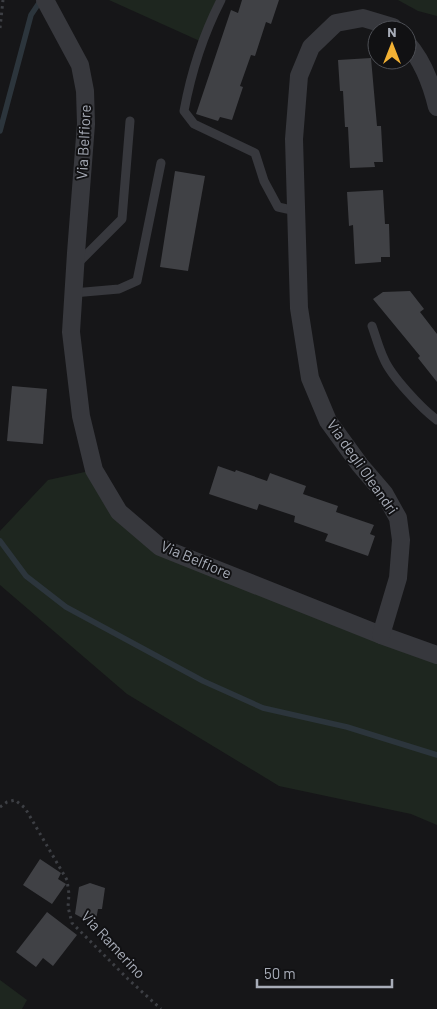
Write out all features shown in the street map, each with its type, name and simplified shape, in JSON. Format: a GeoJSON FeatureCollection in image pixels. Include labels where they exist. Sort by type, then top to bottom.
{"type":"FeatureCollection","features":[{"type":"Feature","properties":{"kind":"street","name":"Via Belfiore"},"geometry":{"type":"LineString","coordinates":[[45,0],[80,65],[85,91],[86,124],[71,332],[81,416],[94,470],[119,512],[160,547],[381,635],[437,655]]}},
{"type":"Feature","properties":{"kind":"street","name":"Via degli Oleandri"},"geometry":{"type":"LineString","coordinates":[[369,20],[363,18],[336,24],[311,47],[299,76],[294,139],[299,308],[310,378],[328,421],[360,465],[384,493],[398,518],[401,540],[398,578],[381,635]]}},
{"type":"Feature","properties":{"kind":"street"},"geometry":{"type":"LineString","coordinates":[[417,59],[433,90],[437,107]]}},
{"type":"Feature","properties":{"kind":"lane"},"geometry":{"type":"LineString","coordinates":[[221,0],[202,42],[188,87],[184,112],[194,124],[255,153],[264,181],[278,207],[296,211]]}},
{"type":"Feature","properties":{"kind":"lane"},"geometry":{"type":"LineString","coordinates":[[76,265],[122,219],[130,121]]}},
{"type":"Feature","properties":{"kind":"lane"},"geometry":{"type":"LineString","coordinates":[[73,293],[119,289],[138,281],[161,163]]}},
{"type":"Feature","properties":{"kind":"lane"},"geometry":{"type":"LineString","coordinates":[[372,326],[384,361],[406,390],[429,415],[437,420]]}},
{"type":"Feature","properties":{"kind":"path"},"geometry":{"type":"LineString","coordinates":[[0,28],[3,0]]}},
{"type":"Feature","properties":{"kind":"path","name":"Via Ramerino"},"geometry":{"type":"LineString","coordinates":[[0,807],[7,802],[15,800],[24,808],[67,880],[68,907],[72,923],[161,1009]]}},
{"type":"Feature","properties":{"kind":"shaded area"},"geometry":{"type":"Polygon","coordinates":[[[109,0],[221,0],[202,42],[109,0]]]}},
{"type":"Feature","properties":{"kind":"shaded area"},"geometry":{"type":"Polygon","coordinates":[[[398,0],[437,0],[437,16],[418,11],[398,0]]]}},
{"type":"Feature","properties":{"kind":"shaded area"},"geometry":{"type":"Polygon","coordinates":[[[94,470],[160,547],[437,655],[437,825],[411,814],[279,786],[127,694],[0,585],[0,531],[48,480],[94,470]]]}},
{"type":"Feature","properties":{"kind":"shaded area"},"geometry":{"type":"Polygon","coordinates":[[[0,980],[27,1000],[22,1009],[0,1009],[0,980]]]}},
{"type":"Feature","properties":{"kind":"building"},"geometry":{"type":"Polygon","coordinates":[[[242,0],[279,0],[271,24],[266,22],[255,56],[251,55],[240,86],[243,87],[232,120],[220,117],[218,121],[196,114],[231,10],[238,13],[242,0]]]}},
{"type":"Feature","properties":{"kind":"building"},"geometry":{"type":"Polygon","coordinates":[[[367,58],[367,70],[372,70],[377,126],[381,126],[383,162],[374,162],[375,167],[350,168],[348,127],[345,127],[343,91],[340,91],[338,60],[367,58]]]}},
{"type":"Feature","properties":{"kind":"building"},"geometry":{"type":"Polygon","coordinates":[[[175,171],[205,176],[188,271],[160,267],[175,171]]]}},
{"type":"Feature","properties":{"kind":"building"},"geometry":{"type":"Polygon","coordinates":[[[383,190],[385,224],[389,224],[390,257],[381,257],[381,262],[355,264],[353,225],[349,226],[347,192],[383,190]]]}},
{"type":"Feature","properties":{"kind":"building"},"geometry":{"type":"Polygon","coordinates":[[[410,291],[424,309],[420,312],[437,334],[437,382],[418,358],[420,356],[373,299],[383,292],[410,291]]]}},
{"type":"Feature","properties":{"kind":"building"},"geometry":{"type":"Polygon","coordinates":[[[12,386],[47,389],[43,444],[7,441],[12,386]]]}},
{"type":"Feature","properties":{"kind":"building"},"geometry":{"type":"Polygon","coordinates":[[[218,466],[267,481],[270,473],[306,486],[303,494],[338,506],[336,512],[374,525],[370,534],[375,536],[368,556],[325,541],[328,534],[294,522],[295,516],[259,504],[257,510],[209,494],[218,466]]]}},
{"type":"Feature","properties":{"kind":"building"},"geometry":{"type":"Polygon","coordinates":[[[40,859],[61,873],[58,879],[66,884],[52,904],[23,885],[40,859]]]}},
{"type":"Feature","properties":{"kind":"building"},"geometry":{"type":"Polygon","coordinates":[[[90,883],[105,888],[102,909],[98,909],[95,925],[75,914],[79,887],[90,883]]]}},
{"type":"Feature","properties":{"kind":"building"},"geometry":{"type":"Polygon","coordinates":[[[47,912],[77,935],[53,966],[43,958],[36,967],[16,952],[47,912]]]}},
{"type":"Feature","properties":{"kind":"waterway"},"geometry":{"type":"LineString","coordinates":[[0,131],[31,15],[41,0]]}},
{"type":"Feature","properties":{"kind":"waterway"},"geometry":{"type":"LineString","coordinates":[[0,541],[26,576],[66,607],[203,681],[263,708],[347,727],[437,755]]}}]}
